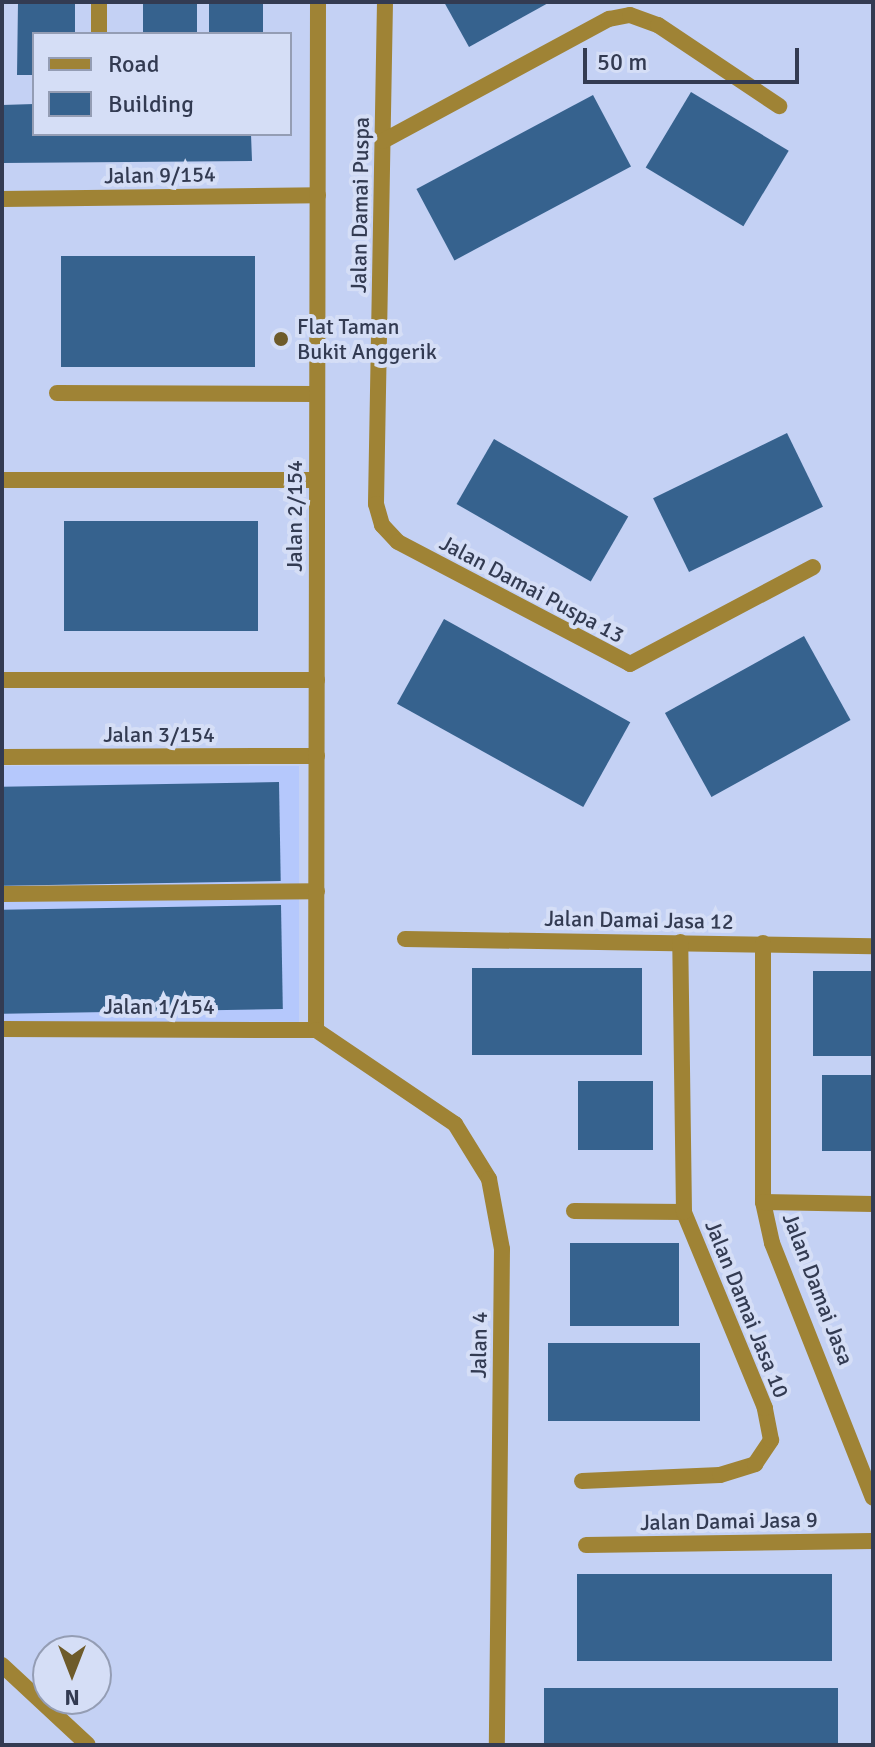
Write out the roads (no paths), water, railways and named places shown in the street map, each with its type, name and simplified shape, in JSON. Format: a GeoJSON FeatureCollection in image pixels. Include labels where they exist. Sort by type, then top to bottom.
{"type":"FeatureCollection","features":[{"type":"Feature","properties":{"kind":"street"},"geometry":{"type":"LineString","coordinates":[[99,2],[99,32]]}},
{"type":"Feature","properties":{"kind":"street","name":"Jalan 2/154"},"geometry":{"type":"LineString","coordinates":[[316,1030],[318,2]]}},
{"type":"Feature","properties":{"kind":"street","name":"Jalan Damai Puspa"},"geometry":{"type":"LineString","coordinates":[[376,504],[385,2]]}},
{"type":"Feature","properties":{"kind":"street"},"geometry":{"type":"LineString","coordinates":[[383,141],[609,19],[630,15],[658,25],[779,106]]}},
{"type":"Feature","properties":{"kind":"street","name":"Jalan 9/154"},"geometry":{"type":"LineString","coordinates":[[2,199],[318,195]]}},
{"type":"Feature","properties":{"kind":"street"},"geometry":{"type":"LineString","coordinates":[[57,393],[317,394]]}},
{"type":"Feature","properties":{"kind":"street"},"geometry":{"type":"LineString","coordinates":[[2,480],[317,480]]}},
{"type":"Feature","properties":{"kind":"street","name":"Jalan Damai Puspa 13"},"geometry":{"type":"LineString","coordinates":[[376,504],[398,542],[630,664],[813,567]]}},
{"type":"Feature","properties":{"kind":"street"},"geometry":{"type":"LineString","coordinates":[[2,680],[317,680]]}},
{"type":"Feature","properties":{"kind":"street","name":"Jalan 3/154"},"geometry":{"type":"LineString","coordinates":[[2,757],[317,756]]}},
{"type":"Feature","properties":{"kind":"street"},"geometry":{"type":"LineString","coordinates":[[2,894],[317,891]]}},
{"type":"Feature","properties":{"kind":"street","name":"Jalan Damai Jasa 12"},"geometry":{"type":"LineString","coordinates":[[405,939],[873,946]]}},
{"type":"Feature","properties":{"kind":"street","name":"Jalan Damai Jasa 10"},"geometry":{"type":"LineString","coordinates":[[582,1481],[720,1475],[755,1464],[771,1440],[765,1408],[684,1212],[680,942]]}},
{"type":"Feature","properties":{"kind":"street","name":"Jalan Damai Jasa"},"geometry":{"type":"LineString","coordinates":[[763,943],[763,1202],[772,1243],[870,1471],[873,1498]]}},
{"type":"Feature","properties":{"kind":"street","name":"Jalan 1/154"},"geometry":{"type":"LineString","coordinates":[[2,1029],[316,1030]]}},
{"type":"Feature","properties":{"kind":"street","name":"Jalan 4"},"geometry":{"type":"LineString","coordinates":[[316,1030],[455,1124],[489,1179],[502,1249],[497,1745]]}},
{"type":"Feature","properties":{"kind":"street"},"geometry":{"type":"LineString","coordinates":[[763,1202],[873,1204]]}},
{"type":"Feature","properties":{"kind":"street"},"geometry":{"type":"LineString","coordinates":[[574,1211],[684,1212]]}},
{"type":"Feature","properties":{"kind":"street","name":"Jalan Damai Jasa 9"},"geometry":{"type":"LineString","coordinates":[[586,1545],[873,1541]]}},
{"type":"Feature","properties":{"kind":"street"},"geometry":{"type":"LineString","coordinates":[[2,1665],[88,1745]]}},
{"type":"Feature","properties":{"kind":"place","name":"Flat Taman Bukit Anggerik"},"geometry":{"type":"Point","coordinates":[281,339]}}]}
